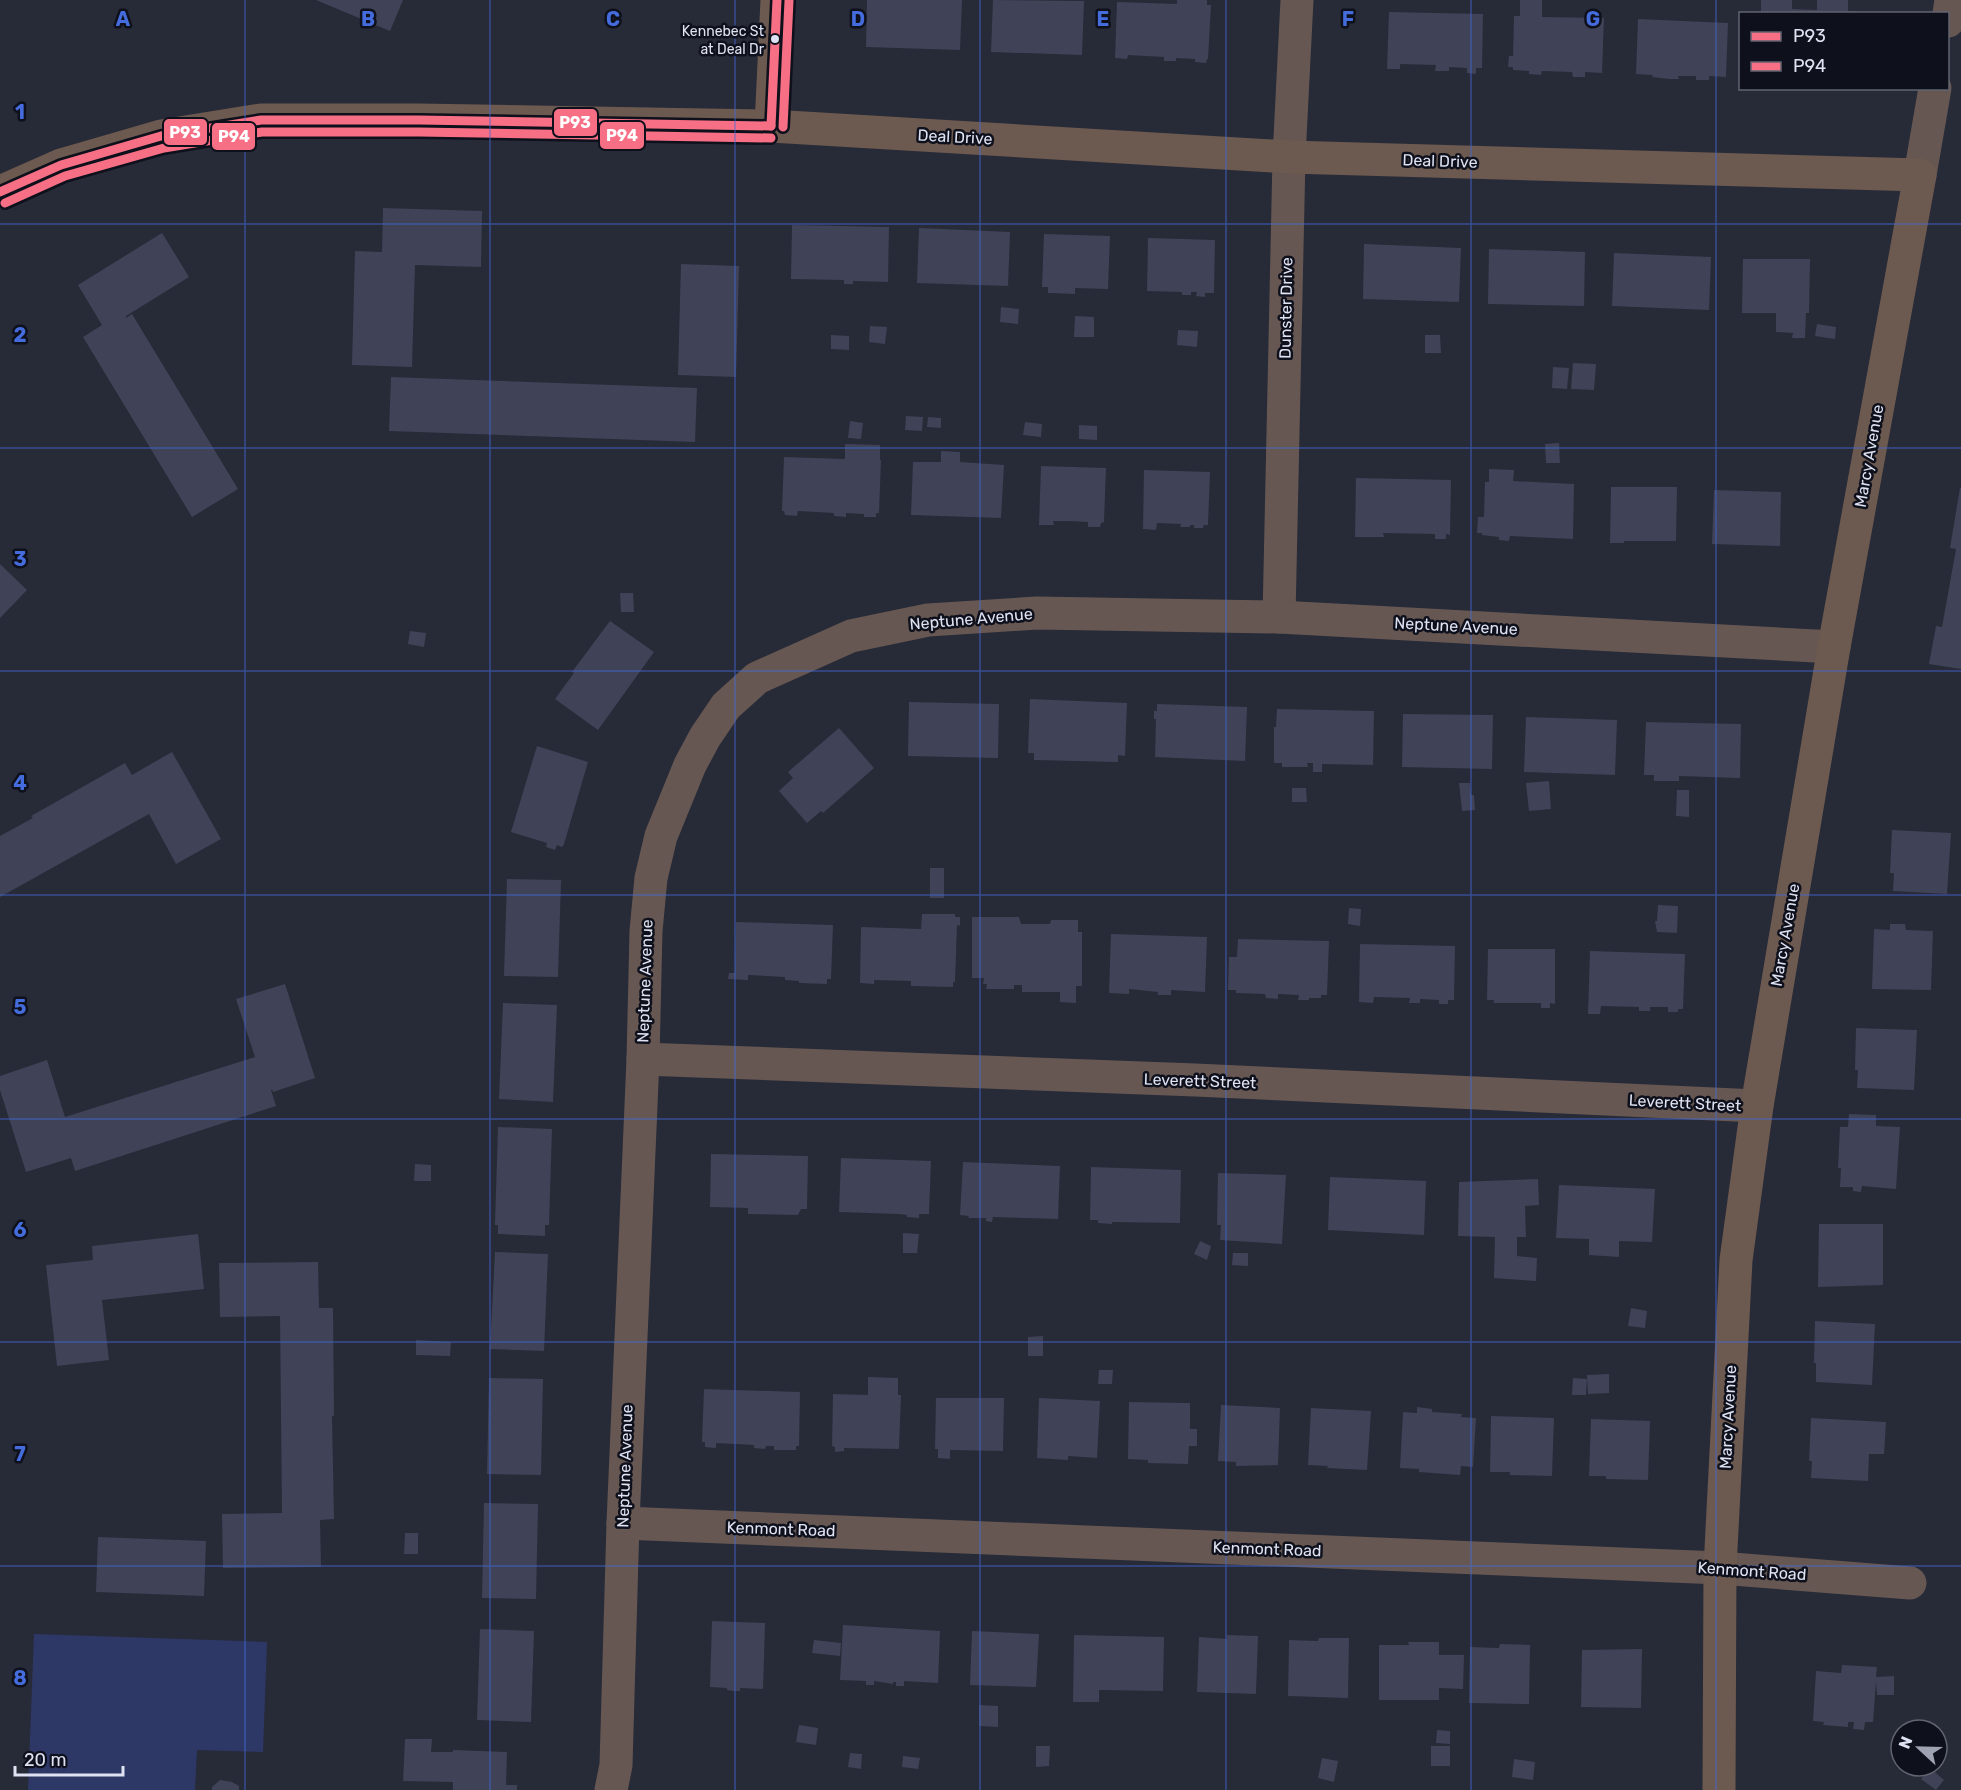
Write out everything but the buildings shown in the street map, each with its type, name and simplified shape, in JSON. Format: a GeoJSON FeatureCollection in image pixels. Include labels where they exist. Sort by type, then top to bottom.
{"type":"FeatureCollection","features":[{"type":"Feature","properties":{"kind":"street"},"geometry":{"type":"LineString","coordinates":[[771,126],[777,0]]}},
{"type":"Feature","properties":{"kind":"street","name":"Dunster Drive"},"geometry":{"type":"LineString","coordinates":[[1279,617],[1289,157],[1297,0]]}},
{"type":"Feature","properties":{"kind":"street","name":"Marcy Avenue"},"geometry":{"type":"LineString","coordinates":[[1719,1790],[1720,1568],[1736,1260],[1756,1106],[1834,647],[1935,90]]}},
{"type":"Feature","properties":{"kind":"street","name":"Deal Drive"},"geometry":{"type":"LineString","coordinates":[[0,192],[61,165],[161,136],[261,120],[419,120],[771,126],[1289,157],[1920,175]]}},
{"type":"Feature","properties":{"kind":"street","name":"Neptune Avenue"},"geometry":{"type":"LineString","coordinates":[[611,1790],[616,1765],[646,931],[651,878],[661,836],[690,765],[726,706],[757,678],[851,636],[928,620],[1037,613],[1279,617],[1834,647]]}},
{"type":"Feature","properties":{"kind":"street","name":"Leverett Street"},"geometry":{"type":"LineString","coordinates":[[643,1059],[1207,1081],[1756,1106]]}},
{"type":"Feature","properties":{"kind":"street","name":"Kenmont Road"},"geometry":{"type":"LineString","coordinates":[[623,1523],[1720,1568],[1910,1583]]}},
{"type":"Feature","properties":{"kind":"shaded area"},"geometry":{"type":"Polygon","coordinates":[[[34,1634],[267,1642],[263,1752],[197,1750],[195,1790],[28,1790],[34,1634]]]}},
{"type":"Feature","properties":{"kind":"transit line","name":"P93"},"geometry":{"type":"LineString","coordinates":[[771,126],[777,0]]}},
{"type":"Feature","properties":{"kind":"transit line","name":"P94"},"geometry":{"type":"LineString","coordinates":[[783,127],[789,1]]}},
{"type":"Feature","properties":{"kind":"transit line","name":"P93"},"geometry":{"type":"LineString","coordinates":[[0,192],[61,165],[161,136],[261,120],[419,120],[771,126]]}},
{"type":"Feature","properties":{"kind":"transit line","name":"P94"},"geometry":{"type":"LineString","coordinates":[[5,203],[65,176],[164,148],[262,132],[419,132],[771,138]]}},
{"type":"Feature","properties":{"kind":"place","name":"Kennebec St at Deal Dr"},"geometry":{"type":"Point","coordinates":[775,39]}}]}
